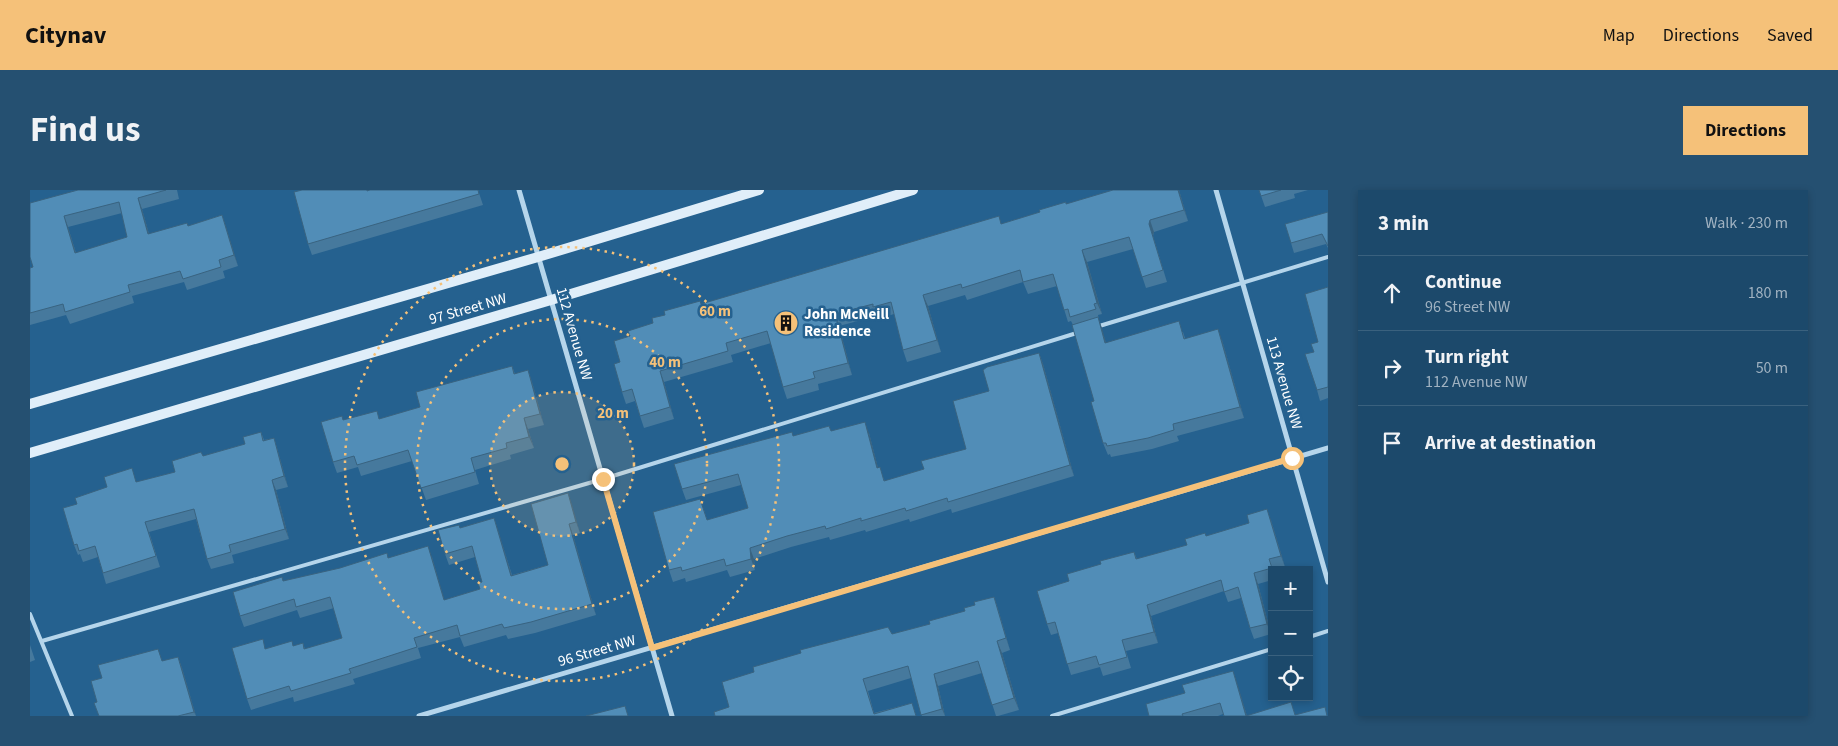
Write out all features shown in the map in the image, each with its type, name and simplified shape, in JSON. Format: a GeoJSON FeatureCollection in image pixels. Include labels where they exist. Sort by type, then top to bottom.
{"type":"FeatureCollection","features":[{"type":"Feature","properties":{"kind":"main road","name":"97 Street NW"},"geometry":{"type":"LineString","coordinates":[[30,404],[538,257],[759,190]]}},
{"type":"Feature","properties":{"kind":"main road","name":"97 Street NW"},"geometry":{"type":"LineString","coordinates":[[30,453],[551,300],[913,190]]}},
{"type":"Feature","properties":{"kind":"street","name":"112 Avenue NW"},"geometry":{"type":"LineString","coordinates":[[518,190],[672,716]]}},
{"type":"Feature","properties":{"kind":"street","name":"113 Avenue NW"},"geometry":{"type":"LineString","coordinates":[[1216,190],[1328,582]]}},
{"type":"Feature","properties":{"kind":"street","name":"96 Street NW"},"geometry":{"type":"LineString","coordinates":[[419,716],[1328,448]]}},
{"type":"Feature","properties":{"kind":"lane"},"geometry":{"type":"LineString","coordinates":[[42,641],[603,479],[1328,257]]}},
{"type":"Feature","properties":{"kind":"lane"},"geometry":{"type":"LineString","coordinates":[[30,614],[72,716]]}},
{"type":"Feature","properties":{"kind":"lane"},"geometry":{"type":"LineString","coordinates":[[1313,636],[1328,631]]}},
{"type":"Feature","properties":{"kind":"lane"},"geometry":{"type":"LineString","coordinates":[[1052,716],[1268,649]]}},
{"type":"Feature","properties":{"kind":"building"},"geometry":{"type":"Polygon","coordinates":[[[78,190],[166,190],[138,198],[148,234],[187,223],[188,226],[222,215],[234,255],[219,260],[221,267],[183,279],[180,271],[128,285],[130,292],[65,312],[63,304],[30,313],[30,268],[33,267],[30,257],[30,203],[78,190]],[[119,202],[64,216],[75,253],[127,237],[119,202]]]}},
{"type":"Feature","properties":{"kind":"building"},"geometry":{"type":"Polygon","coordinates":[[[302,190],[478,190],[479,194],[308,244],[294,192],[302,190]]]}},
{"type":"Feature","properties":{"kind":"building"},"geometry":{"type":"Polygon","coordinates":[[[1113,190],[1178,190],[1184,210],[1150,220],[1149,224],[1163,270],[1142,277],[1129,237],[1082,250],[1097,303],[1094,304],[1096,309],[1070,317],[1068,309],[1064,310],[1053,274],[1023,282],[1020,270],[962,288],[961,284],[923,295],[937,340],[903,350],[891,302],[873,307],[873,304],[835,314],[848,363],[813,372],[815,378],[783,387],[767,331],[726,343],[728,351],[660,371],[670,407],[640,416],[632,389],[622,392],[614,364],[620,362],[614,341],[630,336],[628,331],[653,323],[652,318],[665,315],[664,311],[700,301],[701,304],[999,216],[1001,224],[1040,212],[1039,210],[1113,190]]]}},
{"type":"Feature","properties":{"kind":"building"},"geometry":{"type":"Polygon","coordinates":[[[1259,190],[1281,190],[1261,196],[1259,190]]]}},
{"type":"Feature","properties":{"kind":"building"},"geometry":{"type":"Polygon","coordinates":[[[1328,212],[1328,246],[1322,234],[1291,243],[1285,224],[1328,212]]]}},
{"type":"Feature","properties":{"kind":"building"},"geometry":{"type":"Polygon","coordinates":[[[1328,287],[1328,387],[1317,390],[1305,354],[1314,352],[1311,344],[1318,342],[1305,294],[1328,287]]]}},
{"type":"Feature","properties":{"kind":"building"},"geometry":{"type":"Polygon","coordinates":[[[1098,317],[1105,343],[1179,321],[1184,339],[1218,329],[1240,407],[1173,424],[1174,430],[1148,438],[1107,446],[1106,443],[1103,443],[1091,402],[1094,401],[1072,325],[1098,317]]]}},
{"type":"Feature","properties":{"kind":"building"},"geometry":{"type":"Polygon","coordinates":[[[1039,353],[1070,465],[948,502],[947,498],[906,511],[905,508],[861,521],[861,518],[826,529],[825,526],[787,536],[750,548],[751,559],[726,566],[724,559],[682,571],[681,567],[669,570],[653,512],[700,499],[707,520],[748,508],[738,474],[682,489],[674,464],[792,432],[793,436],[829,426],[831,431],[865,422],[877,468],[880,467],[884,481],[924,469],[921,461],[966,449],[953,401],[989,391],[983,370],[987,367],[1039,353]]]}},
{"type":"Feature","properties":{"kind":"building"},"geometry":{"type":"Polygon","coordinates":[[[512,366],[514,374],[528,370],[540,414],[524,418],[529,437],[506,443],[507,448],[471,458],[475,472],[421,488],[408,450],[357,465],[354,456],[333,462],[321,422],[342,416],[343,420],[377,411],[379,419],[420,407],[416,392],[512,366]]]}},
{"type":"Feature","properties":{"kind":"building"},"geometry":{"type":"Polygon","coordinates":[[[261,432],[263,441],[274,438],[284,476],[272,480],[285,529],[229,545],[231,552],[207,559],[194,509],[145,522],[156,556],[103,573],[95,546],[79,551],[77,544],[74,545],[63,508],[77,504],[75,498],[107,487],[104,477],[132,468],[136,482],[175,472],[172,461],[201,452],[203,456],[245,444],[243,437],[261,432]]]}},
{"type":"Feature","properties":{"kind":"building"},"geometry":{"type":"Polygon","coordinates":[[[568,493],[576,522],[569,524],[592,604],[531,622],[504,628],[502,624],[460,636],[457,625],[414,638],[417,647],[349,669],[351,673],[291,691],[289,686],[247,699],[232,648],[263,639],[265,649],[292,641],[293,646],[303,643],[304,649],[342,638],[330,597],[296,607],[294,599],[240,616],[233,592],[282,577],[283,581],[340,568],[387,553],[388,558],[428,546],[444,600],[480,589],[478,583],[482,582],[472,546],[445,554],[438,530],[459,525],[460,528],[494,518],[511,576],[548,565],[531,504],[568,493]]]}},
{"type":"Feature","properties":{"kind":"building"},"geometry":{"type":"Polygon","coordinates":[[[1267,509],[1281,556],[1269,559],[1271,566],[1268,566],[1268,569],[1254,573],[1267,624],[1250,628],[1238,587],[1224,592],[1221,580],[1147,605],[1154,632],[1122,640],[1127,657],[1099,665],[1096,656],[1067,664],[1055,622],[1047,624],[1037,591],[1069,581],[1067,574],[1101,564],[1100,561],[1134,552],[1136,559],[1187,545],[1185,539],[1205,533],[1206,536],[1249,523],[1247,515],[1267,509]]]}},
{"type":"Feature","properties":{"kind":"building"},"geometry":{"type":"Polygon","coordinates":[[[994,597],[1006,638],[997,641],[1014,698],[992,705],[978,661],[934,674],[942,709],[921,715],[908,666],[863,679],[874,714],[912,703],[916,716],[715,716],[714,712],[729,707],[722,682],[754,672],[753,667],[801,653],[800,650],[888,627],[892,634],[930,624],[929,621],[965,611],[964,608],[975,605],[974,602],[994,597]]]}},
{"type":"Feature","properties":{"kind":"building"},"geometry":{"type":"Polygon","coordinates":[[[158,649],[162,661],[178,657],[194,712],[178,716],[99,716],[94,703],[97,702],[91,681],[102,678],[98,665],[158,649]]]}},
{"type":"Feature","properties":{"kind":"building"},"geometry":{"type":"Polygon","coordinates":[[[1233,671],[1246,716],[1224,716],[1220,703],[1182,714],[1183,716],[1149,716],[1146,704],[1185,693],[1182,685],[1233,671]]]}},
{"type":"Feature","properties":{"kind":"building"},"geometry":{"type":"Polygon","coordinates":[[[1291,702],[1295,715],[1325,707],[1327,716],[1246,716],[1291,702]]]}},
{"type":"Feature","properties":{"kind":"building"},"geometry":{"type":"Polygon","coordinates":[[[625,706],[628,716],[586,716],[625,706]]]}},
{"type":"Feature","properties":{"kind":"place","name":"John McNeill Residence"},"geometry":{"type":"Point","coordinates":[786,323]}},
{"type":"Feature","properties":{"kind":"route"},"geometry":{"type":"LineString","coordinates":[[603,479],[652,648],[1292,458]]}}]}
